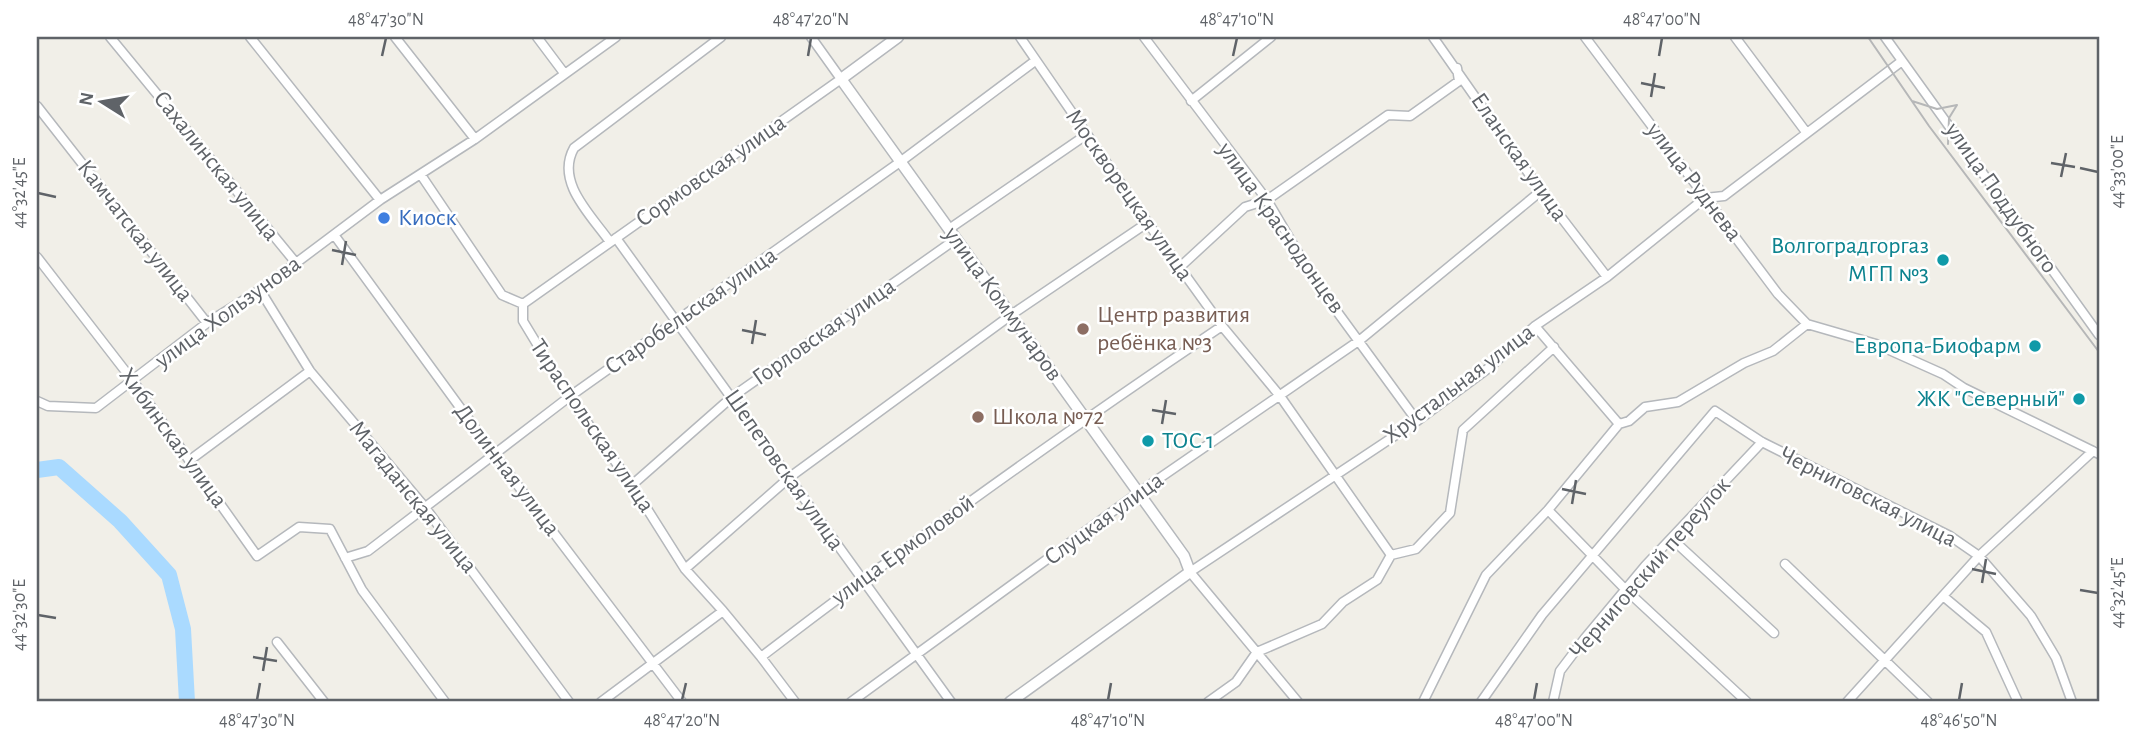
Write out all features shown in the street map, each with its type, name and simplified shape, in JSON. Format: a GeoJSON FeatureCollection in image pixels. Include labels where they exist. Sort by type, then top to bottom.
{"type":"FeatureCollection","features":[{"type":"Feature","properties":{"kind":"street","name":"Сахалинская улица"},"geometry":{"type":"LineString","coordinates":[[110,37],[296,263]]}},
{"type":"Feature","properties":{"kind":"street"},"geometry":{"type":"LineString","coordinates":[[250,37],[380,200]]}},
{"type":"Feature","properties":{"kind":"street"},"geometry":{"type":"LineString","coordinates":[[395,37],[475,139]]}},
{"type":"Feature","properties":{"kind":"street"},"geometry":{"type":"LineString","coordinates":[[537,37],[564,73]]}},
{"type":"Feature","properties":{"kind":"street","name":"улица Хользунова"},"geometry":{"type":"LineString","coordinates":[[37,401],[48,406],[96,408],[207,323],[260,290],[380,200],[475,139],[616,37]]}},
{"type":"Feature","properties":{"kind":"street","name":"Шепетовская улица"},"geometry":{"type":"LineString","coordinates":[[721,37],[573,148],[567,160],[571,186],[678,321],[951,702]]}},
{"type":"Feature","properties":{"kind":"street","name":"улица Коммунаров"},"geometry":{"type":"LineString","coordinates":[[811,37],[1184,556],[1190,572],[1298,702]]}},
{"type":"Feature","properties":{"kind":"street","name":"Сормовская улица"},"geometry":{"type":"LineString","coordinates":[[523,304],[898,37]]}},
{"type":"Feature","properties":{"kind":"street","name":"Москворецкая улица"},"geometry":{"type":"LineString","coordinates":[[1020,37],[1147,223],[1222,326],[1280,396],[1391,555]]}},
{"type":"Feature","properties":{"kind":"street","name":"улица Краснодонцев"},"geometry":{"type":"LineString","coordinates":[[1144,37],[1267,200],[1314,281],[1417,421]]}},
{"type":"Feature","properties":{"kind":"street"},"geometry":{"type":"LineString","coordinates":[[1191,101],[1271,37]]}},
{"type":"Feature","properties":{"kind":"street","name":"Еланская улица"},"geometry":{"type":"LineString","coordinates":[[1433,37],[1541,191],[1607,277]]}},
{"type":"Feature","properties":{"kind":"street","name":"улица Руднева"},"geometry":{"type":"LineString","coordinates":[[1585,37],[1778,294],[1807,324]]}},
{"type":"Feature","properties":{"kind":"street"},"geometry":{"type":"LineString","coordinates":[[1735,37],[1806,132]]}},
{"type":"Feature","properties":{"kind":"street","name":"улица Поддубного"},"geometry":{"type":"LineString","coordinates":[[1885,37],[2099,335]]}},
{"type":"Feature","properties":{"kind":"street","name":"Старобельская улица"},"geometry":{"type":"LineString","coordinates":[[345,558],[368,551],[569,397],[900,162],[1035,61]]}},
{"type":"Feature","properties":{"kind":"street","name":"Хрустальная улица"},"geometry":{"type":"LineString","coordinates":[[1010,702],[1190,572],[1417,421],[1490,367],[1535,326],[1607,277],[1704,198],[1724,196],[1902,61]]}},
{"type":"Feature","properties":{"kind":"street"},"geometry":{"type":"LineString","coordinates":[[1180,267],[1245,207],[1267,200],[1388,115],[1410,116],[1459,81],[1457,68]]}},
{"type":"Feature","properties":{"kind":"street","name":"Камчатская улица"},"geometry":{"type":"LineString","coordinates":[[37,106],[207,323]]}},
{"type":"Feature","properties":{"kind":"street"},"geometry":{"type":"LineString","coordinates":[[948,229],[1086,135]]}},
{"type":"Feature","properties":{"kind":"street"},"geometry":{"type":"LineString","coordinates":[[421,175],[502,295],[523,304]]}},
{"type":"Feature","properties":{"kind":"street","name":"Слуцкая улица"},"geometry":{"type":"LineString","coordinates":[[851,702],[1138,493],[1360,340],[1541,191]]}},
{"type":"Feature","properties":{"kind":"street"},"geometry":{"type":"LineString","coordinates":[[685,569],[790,477],[1011,315],[1147,223]]}},
{"type":"Feature","properties":{"kind":"street","name":"Долинная улица"},"geometry":{"type":"LineString","coordinates":[[335,236],[494,454],[682,702]]}},
{"type":"Feature","properties":{"kind":"street","name":"Горловская улица"},"geometry":{"type":"LineString","coordinates":[[632,485],[733,397],[956,239]]}},
{"type":"Feature","properties":{"kind":"street","name":"Хибинская улица"},"geometry":{"type":"LineString","coordinates":[[37,257],[133,381],[257,556],[299,527],[330,529],[345,558]]}},
{"type":"Feature","properties":{"kind":"street","name":"Магаданская улица"},"geometry":{"type":"LineString","coordinates":[[260,290],[310,371],[424,506],[569,702]]}},
{"type":"Feature","properties":{"kind":"street","name":"Тираспольская улица"},"geometry":{"type":"LineString","coordinates":[[523,304],[523,321],[569,397],[632,485],[685,569],[723,611]]}},
{"type":"Feature","properties":{"kind":"street"},"geometry":{"type":"LineString","coordinates":[[1423,702],[1486,575],[1548,510],[1619,424],[1629,421],[1645,407],[1678,402],[1744,363],[1773,351],[1807,324],[1876,344],[1943,373],[1964,388],[2096,453],[1979,556],[1847,702]]}},
{"type":"Feature","properties":{"kind":"street","name":"улица Ермоловой"},"geometry":{"type":"LineString","coordinates":[[761,657],[861,580],[1085,419],[1222,326]]}},
{"type":"Feature","properties":{"kind":"street"},"geometry":{"type":"LineString","coordinates":[[1535,326],[1619,424]]}},
{"type":"Feature","properties":{"kind":"street"},"geometry":{"type":"LineString","coordinates":[[1208,702],[1236,682],[1257,652],[1322,624],[1343,602],[1377,580],[1391,555],[1416,549],[1450,513],[1462,430],[1554,347]]}},
{"type":"Feature","properties":{"kind":"street"},"geometry":{"type":"LineString","coordinates":[[190,460],[310,371]]}},
{"type":"Feature","properties":{"kind":"street","name":"Черниговская улица"},"geometry":{"type":"LineString","coordinates":[[1592,553],[1716,411],[1762,442],[1950,536],[1979,556],[2031,616],[2056,658],[2072,702]]}},
{"type":"Feature","properties":{"kind":"street","name":"Черниговский переулок"},"geometry":{"type":"LineString","coordinates":[[1553,702],[1560,671],[1625,589],[1762,442]]}},
{"type":"Feature","properties":{"kind":"street"},"geometry":{"type":"LineString","coordinates":[[1548,510],[1625,589],[1747,702]]}},
{"type":"Feature","properties":{"kind":"street"},"geometry":{"type":"LineString","coordinates":[[1672,539],[1774,633]]}},
{"type":"Feature","properties":{"kind":"street"},"geometry":{"type":"LineString","coordinates":[[1481,702],[1542,615],[1592,553]]}},
{"type":"Feature","properties":{"kind":"street"},"geometry":{"type":"LineString","coordinates":[[345,558],[362,590],[445,702]]}},
{"type":"Feature","properties":{"kind":"street"},"geometry":{"type":"LineString","coordinates":[[1785,564],[1928,702]]}},
{"type":"Feature","properties":{"kind":"street"},"geometry":{"type":"LineString","coordinates":[[1943,596],[1986,632],[2018,702]]}},
{"type":"Feature","properties":{"kind":"street"},"geometry":{"type":"LineString","coordinates":[[601,702],[723,611],[796,702]]}},
{"type":"Feature","properties":{"kind":"street"},"geometry":{"type":"LineString","coordinates":[[277,642],[324,702]]}},
{"type":"Feature","properties":{"kind":"waterway"},"geometry":{"type":"LineString","coordinates":[[37,470],[59,467],[120,521],[169,575],[183,629],[187,702]]}},
{"type":"Feature","properties":{"kind":"tram line"},"geometry":{"type":"LineString","coordinates":[[1868,37],[1929,126],[2099,352]]}},
{"type":"Feature","properties":{"kind":"tram line"},"geometry":{"type":"LineString","coordinates":[[1912,101],[1937,109],[1957,105]]}},
{"type":"Feature","properties":{"kind":"tram line"},"geometry":{"type":"LineString","coordinates":[[1948,144],[1949,118],[1957,105]]}},
{"type":"Feature","properties":{"kind":"place","name":"Киоск"},"geometry":{"type":"Point","coordinates":[384,218]}},
{"type":"Feature","properties":{"kind":"place","name":"Волгоградгоргаз МГП №3"},"geometry":{"type":"Point","coordinates":[1943,260]}},
{"type":"Feature","properties":{"kind":"place","name":"Центр развития ребёнка №3"},"geometry":{"type":"Point","coordinates":[1083,329]}},
{"type":"Feature","properties":{"kind":"place","name":"Европа-Биофарм"},"geometry":{"type":"Point","coordinates":[2035,346]}},
{"type":"Feature","properties":{"kind":"place","name":"ЖК \"Северный\""},"geometry":{"type":"Point","coordinates":[2079,399]}},
{"type":"Feature","properties":{"kind":"place","name":"Школа №72"},"geometry":{"type":"Point","coordinates":[978,417]}},
{"type":"Feature","properties":{"kind":"place","name":"ТОС 1"},"geometry":{"type":"Point","coordinates":[1148,441]}}]}
